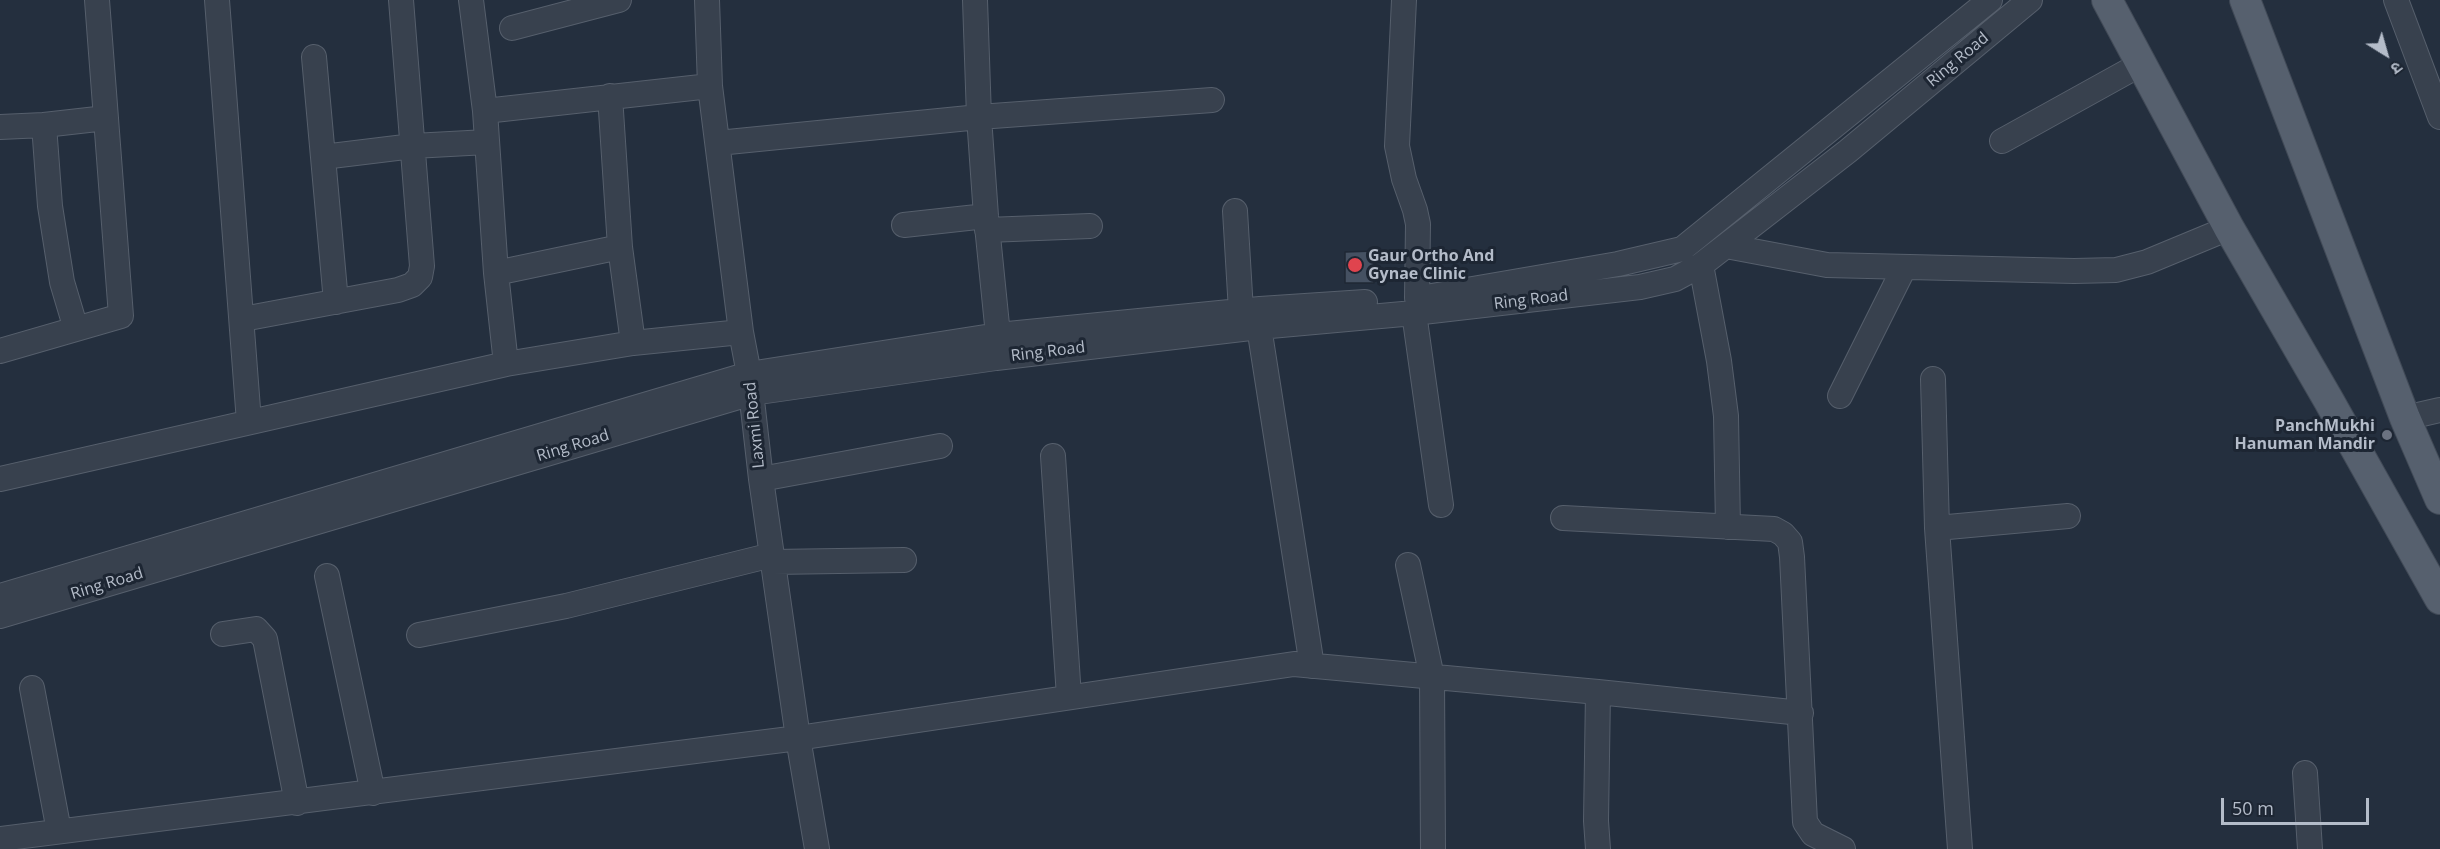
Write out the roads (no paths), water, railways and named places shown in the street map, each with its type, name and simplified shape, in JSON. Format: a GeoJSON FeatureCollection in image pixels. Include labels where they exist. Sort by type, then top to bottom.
{"type":"FeatureCollection","features":[{"type":"Feature","properties":{"kind":"main road"},"geometry":{"type":"LineString","coordinates":[[2107,0],[2229,228],[2329,400],[2440,599]]}},
{"type":"Feature","properties":{"kind":"main road"},"geometry":{"type":"LineString","coordinates":[[2245,0],[2405,418],[2440,499]]}},
{"type":"Feature","properties":{"kind":"street"},"geometry":{"type":"LineString","coordinates":[[0,351],[121,316],[97,0]]}},
{"type":"Feature","properties":{"kind":"street"},"geometry":{"type":"LineString","coordinates":[[217,0],[243,319],[249,422]]}},
{"type":"Feature","properties":{"kind":"street"},"geometry":{"type":"LineString","coordinates":[[243,319],[398,290],[412,285],[420,277],[422,266],[401,0]]}},
{"type":"Feature","properties":{"kind":"street"},"geometry":{"type":"LineString","coordinates":[[471,0],[485,111],[496,273],[506,364]]}},
{"type":"Feature","properties":{"kind":"street"},"geometry":{"type":"LineString","coordinates":[[512,28],[619,0]]}},
{"type":"Feature","properties":{"kind":"street","name":"Laxmi Road"},"geometry":{"type":"LineString","coordinates":[[707,0],[710,86],[741,332],[750,383],[761,479],[798,738],[817,849]]}},
{"type":"Feature","properties":{"kind":"street"},"geometry":{"type":"LineString","coordinates":[[975,0],[979,117],[998,335]]}},
{"type":"Feature","properties":{"kind":"street"},"geometry":{"type":"LineString","coordinates":[[1404,0],[1397,146],[1401,170],[1418,224],[1415,306],[1441,505]]}},
{"type":"Feature","properties":{"kind":"street","name":"Ring Road"},"geometry":{"type":"LineString","coordinates":[[0,596],[750,383],[998,335],[1241,311],[1415,306],[1682,249],[1989,0]]}},
{"type":"Feature","properties":{"kind":"street","name":"Ring Road"},"geometry":{"type":"LineString","coordinates":[[0,616],[750,383],[996,358],[1415,306],[1640,287],[1675,279],[1701,265],[1848,151],[2030,0]]}},
{"type":"Feature","properties":{"kind":"street"},"geometry":{"type":"LineString","coordinates":[[2396,0],[2440,117]]}},
{"type":"Feature","properties":{"kind":"street"},"geometry":{"type":"LineString","coordinates":[[314,57],[336,302]]}},
{"type":"Feature","properties":{"kind":"street"},"geometry":{"type":"LineString","coordinates":[[2002,141],[2141,64]]}},
{"type":"Feature","properties":{"kind":"street"},"geometry":{"type":"LineString","coordinates":[[485,111],[710,86]]}},
{"type":"Feature","properties":{"kind":"street"},"geometry":{"type":"LineString","coordinates":[[610,96],[620,248],[633,343]]}},
{"type":"Feature","properties":{"kind":"street"},"geometry":{"type":"LineString","coordinates":[[718,143],[979,117],[1212,100]]}},
{"type":"Feature","properties":{"kind":"street"},"geometry":{"type":"LineString","coordinates":[[0,127],[106,118]]}},
{"type":"Feature","properties":{"kind":"street"},"geometry":{"type":"LineString","coordinates":[[44,125],[50,206],[62,282],[76,329]]}},
{"type":"Feature","properties":{"kind":"street"},"geometry":{"type":"LineString","coordinates":[[323,157],[413,146],[487,142]]}},
{"type":"Feature","properties":{"kind":"street"},"geometry":{"type":"LineString","coordinates":[[1235,211],[1241,311]]}},
{"type":"Feature","properties":{"kind":"street"},"geometry":{"type":"LineString","coordinates":[[904,225],[987,223],[1090,226]]}},
{"type":"Feature","properties":{"kind":"street"},"geometry":{"type":"LineString","coordinates":[[1726,246],[1827,265],[2116,270],[2147,262],[2229,228]]}},
{"type":"Feature","properties":{"kind":"street"},"geometry":{"type":"LineString","coordinates":[[496,273],[620,248]]}},
{"type":"Feature","properties":{"kind":"street"},"geometry":{"type":"LineString","coordinates":[[1701,265],[1719,361],[1726,416],[1728,527]]}},
{"type":"Feature","properties":{"kind":"street"},"geometry":{"type":"LineString","coordinates":[[1840,396],[1904,268]]}},
{"type":"Feature","properties":{"kind":"street"},"geometry":{"type":"LineString","coordinates":[[1259,327],[1312,666]]}},
{"type":"Feature","properties":{"kind":"street"},"geometry":{"type":"LineString","coordinates":[[0,479],[506,364],[633,343],[741,332]]}},
{"type":"Feature","properties":{"kind":"street"},"geometry":{"type":"LineString","coordinates":[[1933,379],[1937,528],[1960,849]]}},
{"type":"Feature","properties":{"kind":"street"},"geometry":{"type":"LineString","coordinates":[[2405,418],[2440,410]]}},
{"type":"Feature","properties":{"kind":"street"},"geometry":{"type":"LineString","coordinates":[[761,479],[940,446]]}},
{"type":"Feature","properties":{"kind":"street"},"geometry":{"type":"LineString","coordinates":[[1053,456],[1069,697]]}},
{"type":"Feature","properties":{"kind":"street"},"geometry":{"type":"LineString","coordinates":[[1937,528],[2068,516]]}},
{"type":"Feature","properties":{"kind":"street"},"geometry":{"type":"LineString","coordinates":[[1563,518],[1774,530],[1783,534],[1790,542],[1801,713],[1805,822],[1813,834],[1843,849]]}},
{"type":"Feature","properties":{"kind":"street"},"geometry":{"type":"LineString","coordinates":[[419,635],[566,606],[772,558],[904,560]]}},
{"type":"Feature","properties":{"kind":"street"},"geometry":{"type":"LineString","coordinates":[[1408,565],[1432,677],[1433,849]]}},
{"type":"Feature","properties":{"kind":"street"},"geometry":{"type":"LineString","coordinates":[[327,576],[373,793]]}},
{"type":"Feature","properties":{"kind":"street"},"geometry":{"type":"LineString","coordinates":[[223,634],[256,629],[265,639],[297,803]]}},
{"type":"Feature","properties":{"kind":"street"},"geometry":{"type":"LineString","coordinates":[[0,839],[798,738],[1294,664],[1801,713]]}},
{"type":"Feature","properties":{"kind":"street"},"geometry":{"type":"LineString","coordinates":[[32,688],[59,831]]}},
{"type":"Feature","properties":{"kind":"street"},"geometry":{"type":"LineString","coordinates":[[1598,692],[1596,821],[1598,849]]}},
{"type":"Feature","properties":{"kind":"street"},"geometry":{"type":"LineString","coordinates":[[2305,773],[2310,849]]}},
{"type":"Feature","properties":{"kind":"place","name":"Gaur Ortho And Gynae Clinic"},"geometry":{"type":"Point","coordinates":[1355,265]}},
{"type":"Feature","properties":{"kind":"place","name":"PanchMukhi Hanuman Mandir"},"geometry":{"type":"Point","coordinates":[2387,435]}}]}
